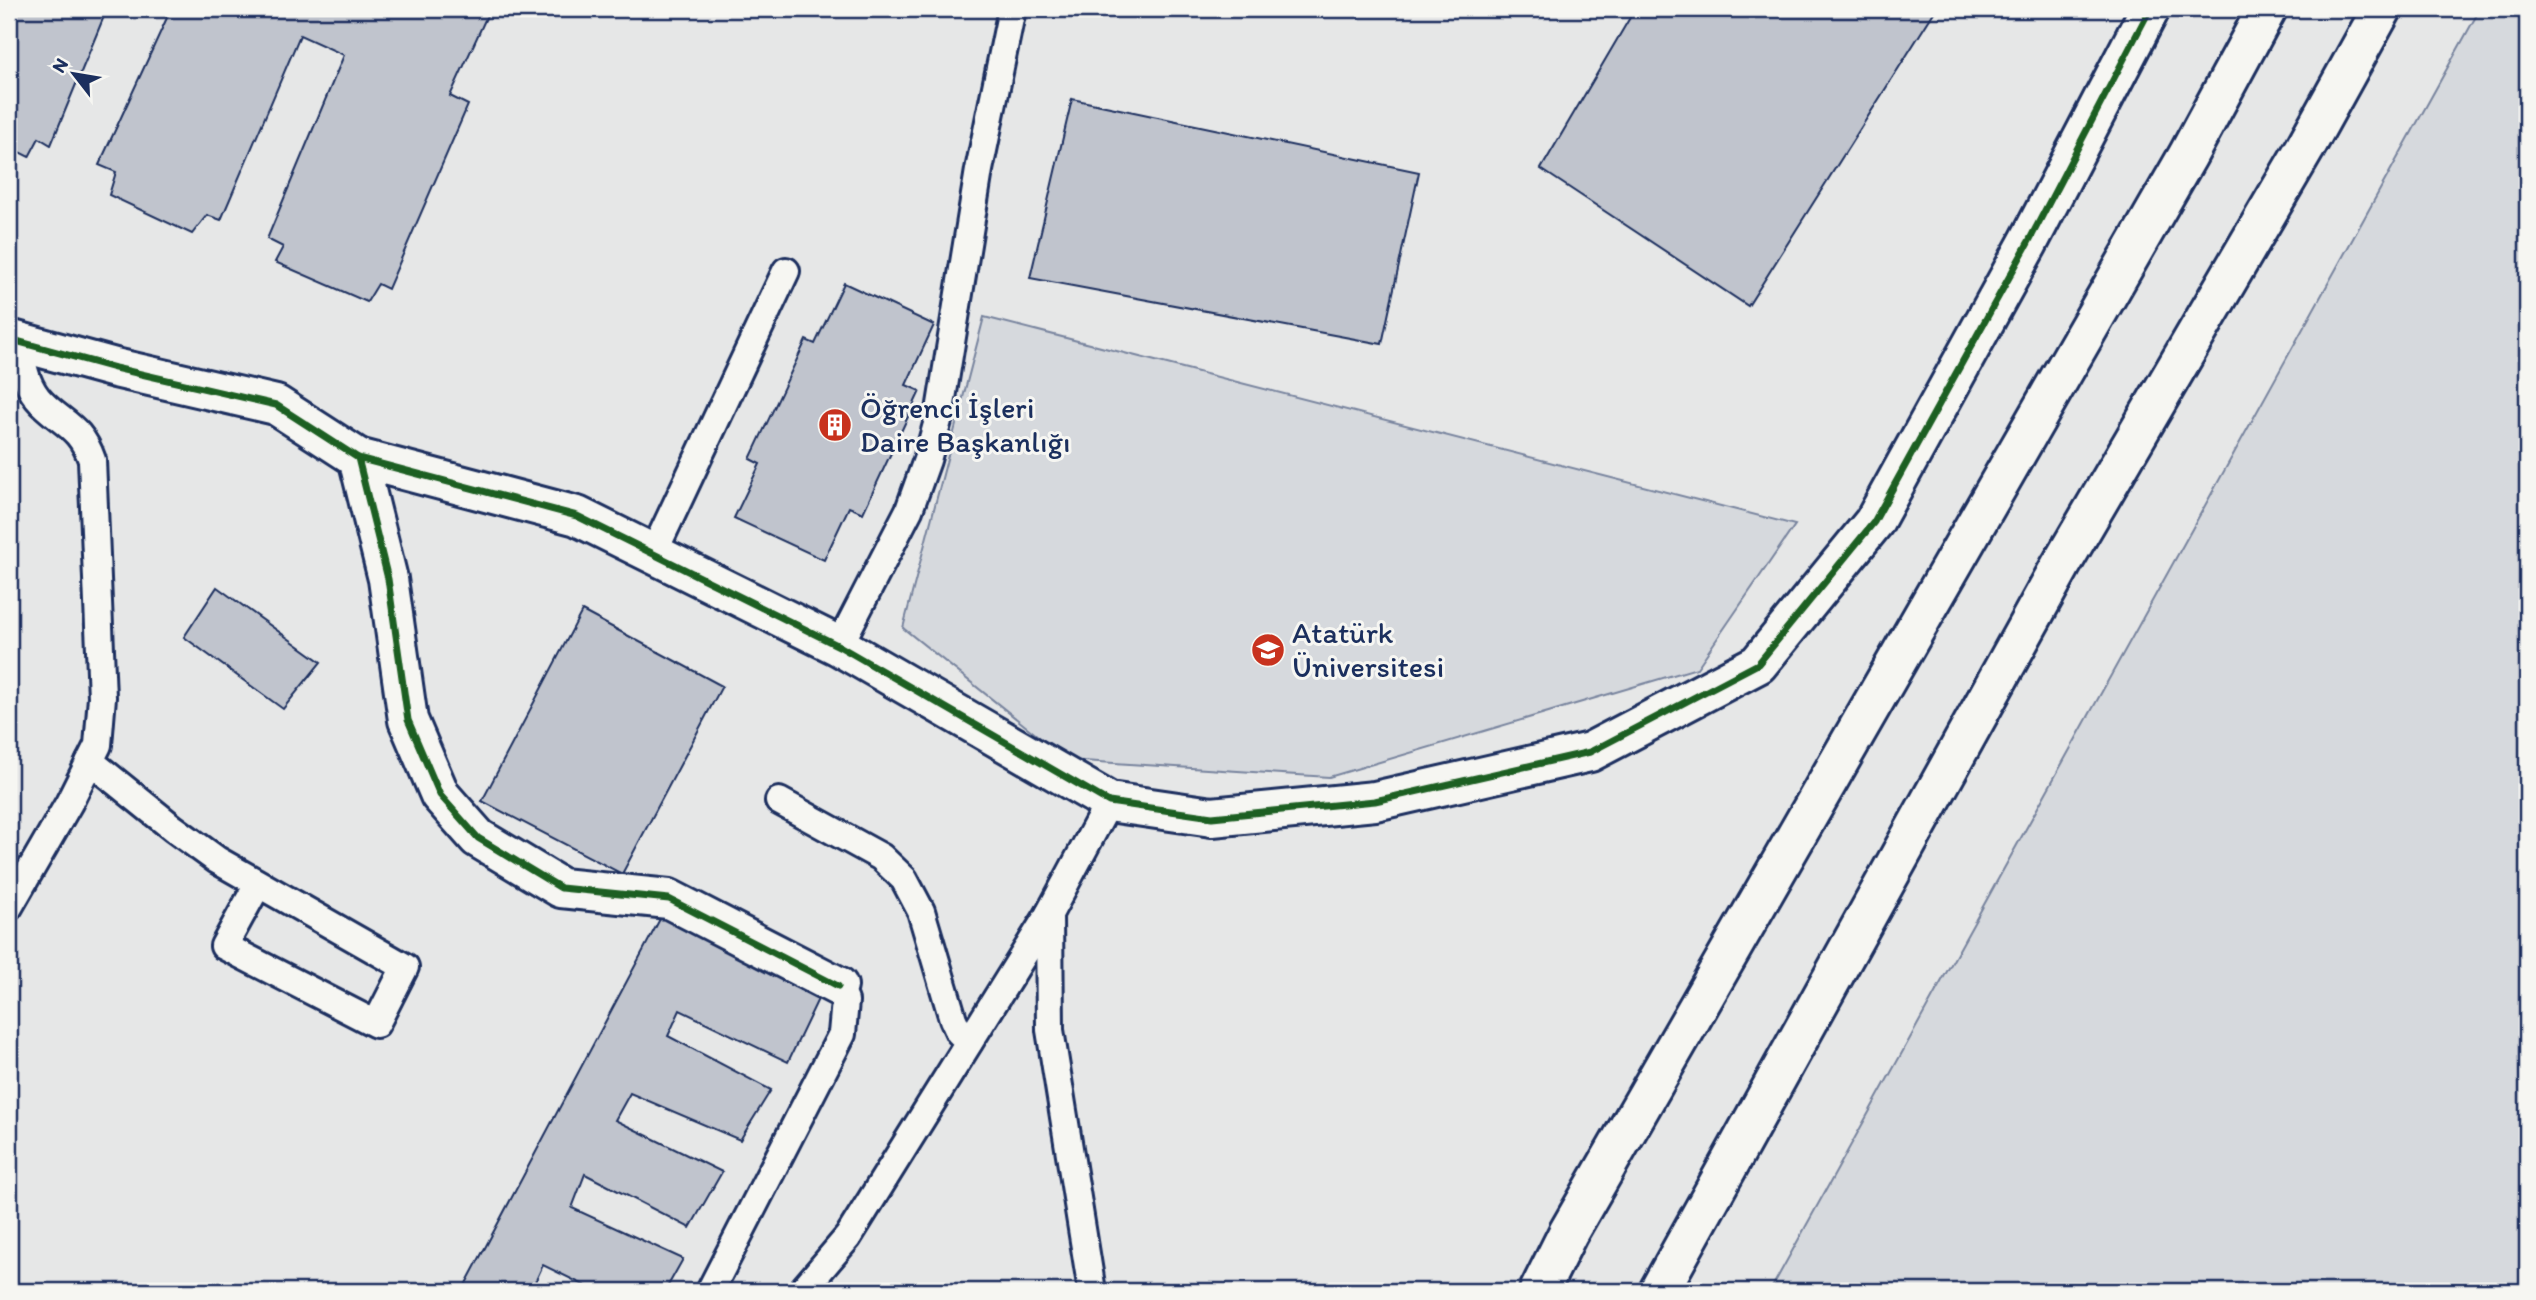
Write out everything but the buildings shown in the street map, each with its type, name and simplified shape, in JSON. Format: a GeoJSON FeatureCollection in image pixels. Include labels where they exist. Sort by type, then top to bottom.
{"type":"FeatureCollection","features":[{"type":"Feature","properties":{"kind":"street"},"geometry":{"type":"LineString","coordinates":[[13,341],[115,368],[276,405],[358,458],[577,516],[839,646],[1109,802],[1212,817],[1375,801],[1590,751],[1758,664],[1874,522],[2028,243],[2150,9]]}},
{"type":"Feature","properties":{"kind":"street"},"geometry":{"type":"LineString","coordinates":[[1539,1291],[1568,1233],[2188,155],[2267,9]]}},
{"type":"Feature","properties":{"kind":"street"},"geometry":{"type":"LineString","coordinates":[[1660,1291],[2061,565],[2298,160],[2382,9]]}},
{"type":"Feature","properties":{"kind":"street"},"geometry":{"type":"LineString","coordinates":[[358,458],[388,579],[408,720],[440,795],[478,838],[561,888],[669,900],[838,986]]}},
{"type":"Feature","properties":{"kind":"lane"},"geometry":{"type":"LineString","coordinates":[[839,646],[909,510],[928,460],[939,417],[979,170],[1012,9]]}},
{"type":"Feature","properties":{"kind":"lane"},"geometry":{"type":"LineString","coordinates":[[653,554],[786,271]]}},
{"type":"Feature","properties":{"kind":"lane"},"geometry":{"type":"LineString","coordinates":[[9,907],[69,803],[98,745],[102,697],[92,460],[88,446],[73,427],[33,392],[25,378],[13,341]]}},
{"type":"Feature","properties":{"kind":"lane"},"geometry":{"type":"LineString","coordinates":[[90,761],[217,860],[405,967],[376,1024],[224,946],[258,884]]}},
{"type":"Feature","properties":{"kind":"lane"},"geometry":{"type":"LineString","coordinates":[[779,801],[881,856],[904,880],[921,911],[953,1019],[959,1032],[969,1042]]}},
{"type":"Feature","properties":{"kind":"lane"},"geometry":{"type":"LineString","coordinates":[[802,1291],[848,1237],[1049,914],[1109,802]]}},
{"type":"Feature","properties":{"kind":"lane"},"geometry":{"type":"LineString","coordinates":[[1049,914],[1050,1030],[1092,1291]]}},
{"type":"Feature","properties":{"kind":"lane"},"geometry":{"type":"LineString","coordinates":[[710,1291],[842,1034],[845,1001],[838,986]]}},
{"type":"Feature","properties":{"kind":"shaded area","name":"Atatürk Üniversitesi"},"geometry":{"type":"Polygon","coordinates":[[[9,9],[2527,9],[2527,1291],[9,1291],[9,9]]]}},
{"type":"Feature","properties":{"kind":"shaded area"},"geometry":{"type":"Polygon","coordinates":[[[2480,9],[2527,9],[2527,1291],[1770,1291],[2480,9]]]}},
{"type":"Feature","properties":{"kind":"shaded area"},"geometry":{"type":"Polygon","coordinates":[[[984,317],[1795,525],[1697,668],[1329,777],[1068,760],[903,628],[984,317]]]}},
{"type":"Feature","properties":{"kind":"cycle path"},"geometry":{"type":"LineString","coordinates":[[358,458],[577,516],[839,646],[1109,802],[1212,817],[1375,801],[1590,752],[1758,664],[1874,522],[2028,243],[2150,9]]}},
{"type":"Feature","properties":{"kind":"cycle path"},"geometry":{"type":"LineString","coordinates":[[9,339],[115,368],[276,405],[358,458],[388,579],[408,720],[440,795],[478,838],[561,888],[669,899],[838,986]]}},
{"type":"Feature","properties":{"kind":"place","name":"Öğrenci İşleri Daire Başkanlığı"},"geometry":{"type":"Point","coordinates":[835,425]}},
{"type":"Feature","properties":{"kind":"place","name":"Atatürk Üniversitesi"},"geometry":{"type":"Point","coordinates":[1268,650]}}]}
